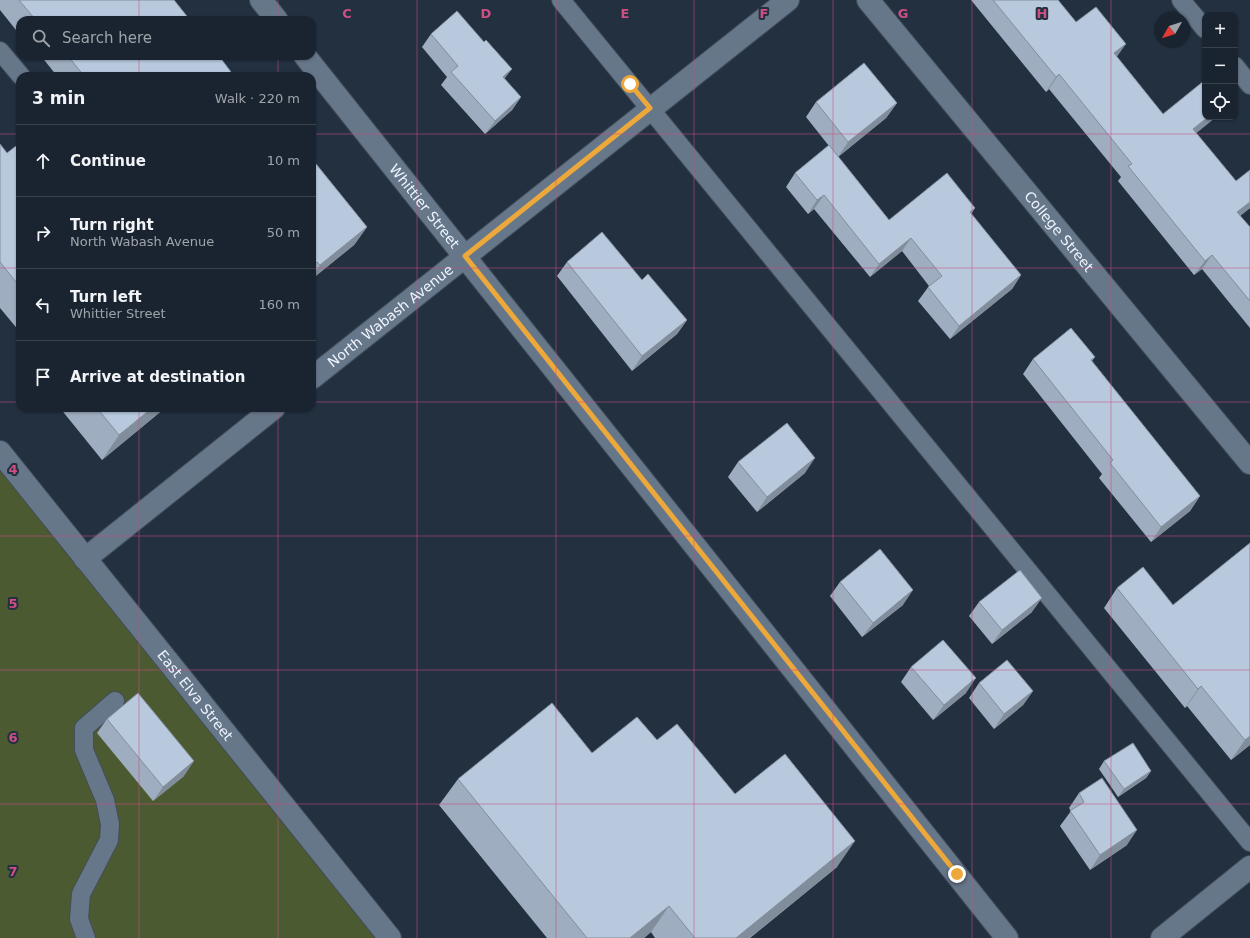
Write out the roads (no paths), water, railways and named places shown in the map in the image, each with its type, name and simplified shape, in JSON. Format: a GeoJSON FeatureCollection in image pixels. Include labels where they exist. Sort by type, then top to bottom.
{"type":"FeatureCollection","features":[{"type":"Feature","properties":{"kind":"street"},"geometry":{"type":"LineString","coordinates":[[261,0],[273,16]]}},
{"type":"Feature","properties":{"kind":"street","name":"College Street"},"geometry":{"type":"LineString","coordinates":[[868,0],[1250,463]]}},
{"type":"Feature","properties":{"kind":"street","name":"North Wabash Avenue"},"geometry":{"type":"LineString","coordinates":[[316,375],[650,108],[778,3]]}},
{"type":"Feature","properties":{"kind":"street","name":"Whittier Street"},"geometry":{"type":"LineString","coordinates":[[308,60],[1007,938]]}},
{"type":"Feature","properties":{"kind":"street"},"geometry":{"type":"LineString","coordinates":[[86,559],[269,412]]}},
{"type":"Feature","properties":{"kind":"street","name":"East Elva Street"},"geometry":{"type":"LineString","coordinates":[[0,452],[390,938]]}},
{"type":"Feature","properties":{"kind":"street"},"geometry":{"type":"LineString","coordinates":[[1162,938],[1250,867]]}},
{"type":"Feature","properties":{"kind":"lane"},"geometry":{"type":"LineString","coordinates":[[561,0],[1250,842]]}},
{"type":"Feature","properties":{"kind":"lane"},"geometry":{"type":"LineString","coordinates":[[1181,0],[1202,25]]}},
{"type":"Feature","properties":{"kind":"lane"},"geometry":{"type":"LineString","coordinates":[[0,51],[18,72]]}},
{"type":"Feature","properties":{"kind":"lane"},"geometry":{"type":"LineString","coordinates":[[1238,70],[1250,85]]}},
{"type":"Feature","properties":{"kind":"lane"},"geometry":{"type":"LineString","coordinates":[[86,938],[79,919],[82,894],[109,840],[110,824],[104,800],[84,750],[84,728],[115,701]]}}]}
